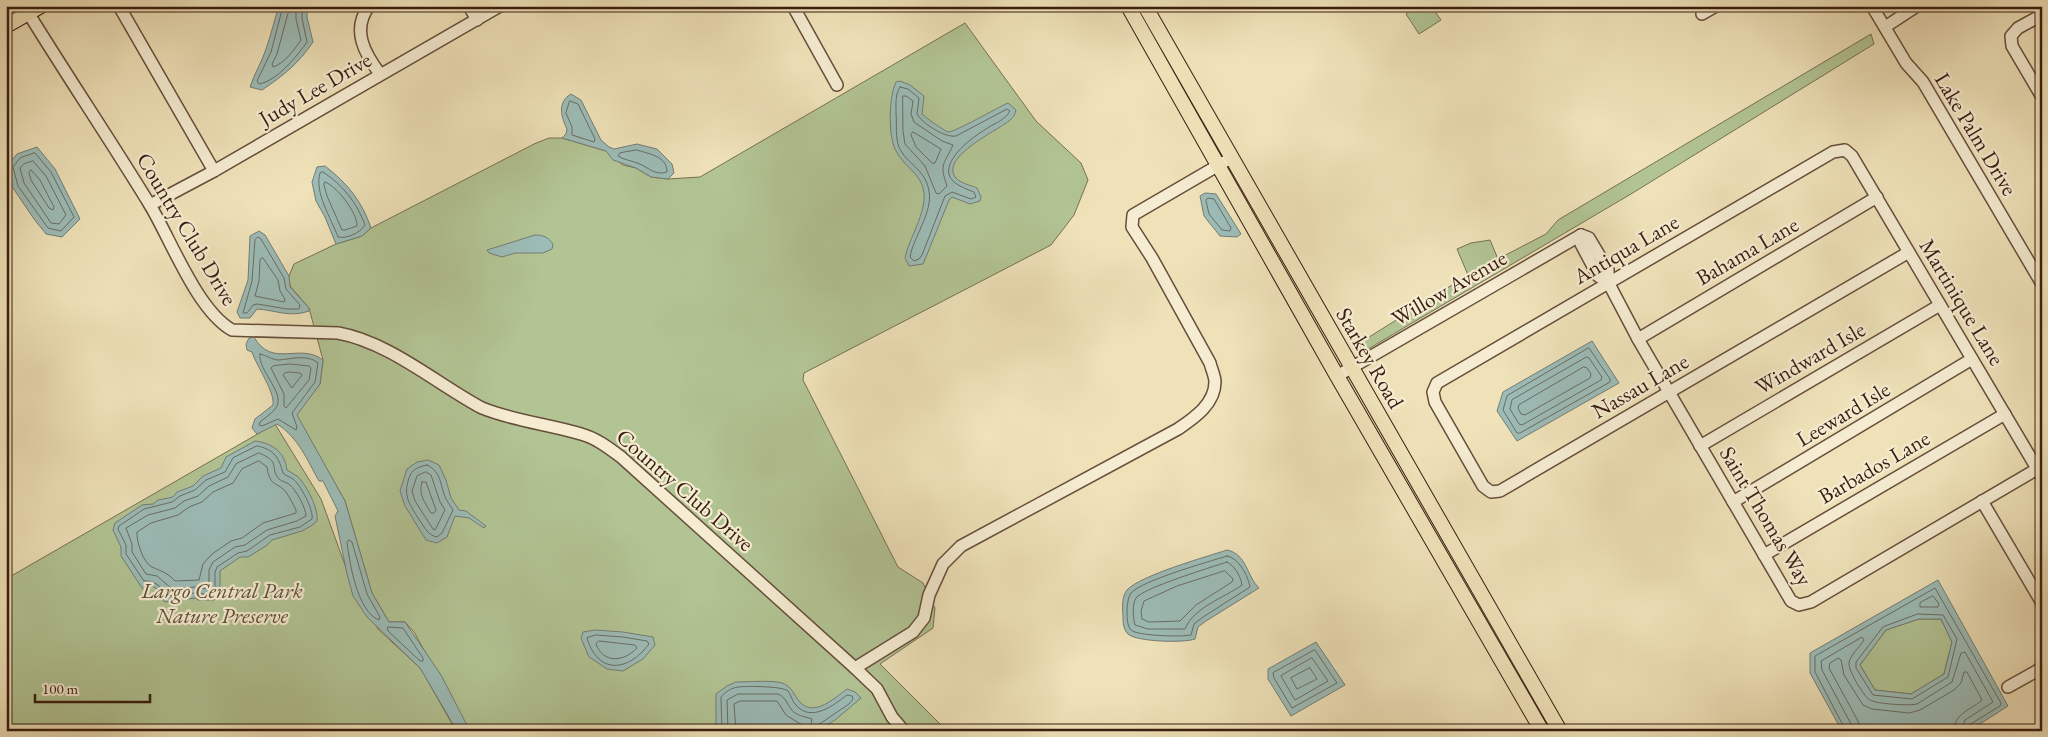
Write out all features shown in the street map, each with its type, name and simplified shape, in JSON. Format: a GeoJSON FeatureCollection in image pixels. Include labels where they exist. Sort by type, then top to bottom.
{"type":"FeatureCollection","features":[{"type":"Feature","properties":{"kind":"main road"},"geometry":{"type":"LineString","coordinates":[[6,26],[28,9],[41,6]]}},
{"type":"Feature","properties":{"kind":"main road","name":"Starkey Road"},"geometry":{"type":"LineString","coordinates":[[1128,6],[1336,376],[1542,731]]}},
{"type":"Feature","properties":{"kind":"main road","name":"Starkey Road"},"geometry":{"type":"LineString","coordinates":[[1145,6],[1350,368],[1560,731]]}},
{"type":"Feature","properties":{"kind":"street"},"geometry":{"type":"LineString","coordinates":[[118,6],[214,171]]}},
{"type":"Feature","properties":{"kind":"street"},"geometry":{"type":"LineString","coordinates":[[368,6],[359,32],[368,57],[380,74]]}},
{"type":"Feature","properties":{"kind":"street"},"geometry":{"type":"LineString","coordinates":[[469,6],[477,20]]}},
{"type":"Feature","properties":{"kind":"street","name":"Judy Lee Drive"},"geometry":{"type":"LineString","coordinates":[[150,206],[500,6]]}},
{"type":"Feature","properties":{"kind":"street"},"geometry":{"type":"LineString","coordinates":[[793,6],[837,85]]}},
{"type":"Feature","properties":{"kind":"street"},"geometry":{"type":"LineString","coordinates":[[1702,14],[1716,6]]}},
{"type":"Feature","properties":{"kind":"street","name":"Lake Palm Drive"},"geometry":{"type":"LineString","coordinates":[[1872,6],[1906,63],[1923,82],[2042,284]]}},
{"type":"Feature","properties":{"kind":"street"},"geometry":{"type":"LineString","coordinates":[[1885,27],[1917,6]]}},
{"type":"Feature","properties":{"kind":"street","name":"Country Club Drive"},"geometry":{"type":"LineString","coordinates":[[28,9],[150,206],[196,288],[221,323],[232,330],[338,332],[355,336],[376,344],[482,408],[502,416],[581,434],[601,442],[621,457],[855,668],[877,689],[892,717],[904,731]]}},
{"type":"Feature","properties":{"kind":"street"},"geometry":{"type":"LineString","coordinates":[[2042,15],[2018,28],[2011,36],[2012,46],[2042,97]]}},
{"type":"Feature","properties":{"kind":"street","name":"Martinique Lane"},"geometry":{"type":"LineString","coordinates":[[1846,150],[1852,156],[2039,473]]}},
{"type":"Feature","properties":{"kind":"street","name":"Antiqua Lane"},"geometry":{"type":"LineString","coordinates":[[1433,392],[1437,383],[1608,282],[1833,152],[1846,150]]}},
{"type":"Feature","properties":{"kind":"street"},"geometry":{"type":"LineString","coordinates":[[855,668],[913,632],[924,618],[929,595],[943,564],[960,546],[1178,429],[1196,417],[1209,401],[1215,382],[1210,363],[1152,258],[1132,227],[1133,216],[1230,158]]}},
{"type":"Feature","properties":{"kind":"street","name":"Bahama Lane"},"geometry":{"type":"LineString","coordinates":[[1638,338],[1877,198]]}},
{"type":"Feature","properties":{"kind":"street","name":"Saint Thomas Way"},"geometry":{"type":"LineString","coordinates":[[1581,235],[1581,244],[1598,276],[1608,282],[1638,338],[1791,601],[1799,605],[1810,602],[1982,500],[2039,473]]}},
{"type":"Feature","properties":{"kind":"street","name":"Willow Avenue"},"geometry":{"type":"LineString","coordinates":[[1336,376],[1581,235]]}},
{"type":"Feature","properties":{"kind":"street","name":"Nassau Lane"},"geometry":{"type":"LineString","coordinates":[[1433,392],[1434,402],[1483,486],[1491,492],[1500,491],[1909,252]]}},
{"type":"Feature","properties":{"kind":"street","name":"Windward Isle"},"geometry":{"type":"LineString","coordinates":[[1700,446],[1940,305]]}},
{"type":"Feature","properties":{"kind":"street","name":"Leeward Isle"},"geometry":{"type":"LineString","coordinates":[[1733,502],[1972,359]]}},
{"type":"Feature","properties":{"kind":"street","name":"Barbados Lane"},"geometry":{"type":"LineString","coordinates":[[1764,555],[2005,414]]}},
{"type":"Feature","properties":{"kind":"street"},"geometry":{"type":"LineString","coordinates":[[1982,500],[2042,603]]}},
{"type":"Feature","properties":{"kind":"street"},"geometry":{"type":"LineString","coordinates":[[2008,687],[2042,668]]}},
{"type":"Feature","properties":{"kind":"green space"},"geometry":{"type":"Polygon","coordinates":[[[1418,6],[1431,6],[1441,20],[1419,34],[1406,14],[1418,6]]]}},
{"type":"Feature","properties":{"kind":"green space"},"geometry":{"type":"Polygon","coordinates":[[[965,23],[1036,121],[1081,163],[1088,180],[1074,215],[1051,245],[804,373],[803,380],[898,567],[923,583],[935,608],[933,628],[880,664],[947,731],[469,731],[414,632],[405,622],[389,622],[372,593],[345,501],[296,415],[320,384],[323,360],[309,308],[290,286],[289,276],[294,264],[336,244],[362,236],[371,228],[549,138],[562,138],[606,151],[623,165],[636,168],[651,177],[668,179],[700,177],[965,23]]]}},
{"type":"Feature","properties":{"kind":"green space"},"geometry":{"type":"Polygon","coordinates":[[[1871,34],[1874,44],[1631,194],[1363,352],[1358,344],[1468,275],[1457,249],[1471,243],[1490,240],[1498,259],[1546,234],[1558,220],[1871,34]]]}},
{"type":"Feature","properties":{"kind":"green space","name":"Largo Central Park Nature Preserve"},"geometry":{"type":"Polygon","coordinates":[[[275,424],[321,499],[345,565],[378,629],[421,669],[456,731],[6,731],[6,579],[275,424]]]}},
{"type":"Feature","properties":{"kind":"green space"},"geometry":{"type":"Polygon","coordinates":[[[1919,619],[1941,619],[1952,642],[1944,674],[1911,694],[1875,690],[1860,665],[1886,630],[1919,619]]]}},
{"type":"Feature","properties":{"kind":"water"},"geometry":{"type":"Polygon","coordinates":[[[279,6],[307,6],[307,17],[313,42],[296,63],[270,85],[262,90],[250,87],[264,54],[279,6]]]}},
{"type":"Feature","properties":{"kind":"water"},"geometry":{"type":"Polygon","coordinates":[[[900,81],[910,85],[924,96],[922,114],[948,132],[1008,103],[1016,110],[1011,119],[973,144],[956,161],[953,170],[956,178],[963,183],[977,188],[981,197],[980,201],[970,204],[952,197],[949,200],[923,264],[909,266],[905,258],[920,218],[924,193],[920,180],[898,155],[891,134],[892,96],[896,82],[900,81]]]}},
{"type":"Feature","properties":{"kind":"water"},"geometry":{"type":"Polygon","coordinates":[[[571,94],[581,100],[601,140],[609,147],[614,149],[637,144],[657,149],[672,164],[674,173],[668,179],[651,177],[636,168],[613,160],[606,151],[562,138],[566,134],[567,129],[563,120],[562,105],[571,94]]]}},
{"type":"Feature","properties":{"kind":"water"},"geometry":{"type":"Polygon","coordinates":[[[37,147],[55,169],[80,219],[62,237],[46,234],[13,188],[7,166],[17,154],[37,147]]]}},
{"type":"Feature","properties":{"kind":"water"},"geometry":{"type":"Polygon","coordinates":[[[325,166],[347,186],[363,209],[371,228],[362,236],[336,244],[316,201],[312,182],[317,167],[325,166]]]}},
{"type":"Feature","properties":{"kind":"water"},"geometry":{"type":"Polygon","coordinates":[[[1205,193],[1216,194],[1241,234],[1237,237],[1220,236],[1204,216],[1200,196],[1205,193]]]}},
{"type":"Feature","properties":{"kind":"water"},"geometry":{"type":"Polygon","coordinates":[[[259,231],[265,235],[289,276],[290,287],[309,308],[309,311],[289,314],[257,309],[250,318],[240,318],[237,312],[248,280],[250,236],[259,231]]]}},
{"type":"Feature","properties":{"kind":"water"},"geometry":{"type":"Polygon","coordinates":[[[535,235],[543,236],[549,240],[553,244],[552,249],[543,253],[515,253],[502,257],[489,253],[487,250],[535,235]]]}},
{"type":"Feature","properties":{"kind":"water"},"geometry":{"type":"Polygon","coordinates":[[[254,337],[269,352],[278,354],[305,353],[323,360],[320,384],[297,415],[345,501],[372,593],[389,622],[405,622],[441,675],[470,731],[457,731],[420,668],[367,617],[353,596],[335,516],[338,511],[323,481],[319,481],[297,443],[277,424],[257,434],[252,428],[255,419],[273,405],[269,386],[252,352],[247,350],[246,344],[249,338],[254,337]]]}},
{"type":"Feature","properties":{"kind":"water"},"geometry":{"type":"Polygon","coordinates":[[[1592,341],[1619,383],[1517,441],[1497,411],[1503,392],[1592,341]]]}},
{"type":"Feature","properties":{"kind":"water"},"geometry":{"type":"Polygon","coordinates":[[[255,441],[272,446],[284,458],[287,470],[301,480],[308,491],[316,510],[317,521],[302,531],[272,540],[248,557],[240,557],[220,571],[220,589],[214,600],[198,600],[196,598],[165,602],[163,597],[158,594],[158,590],[151,585],[144,591],[121,556],[121,547],[113,530],[115,523],[142,505],[153,504],[158,500],[173,497],[177,492],[193,486],[203,476],[221,468],[226,457],[255,441]]]}},
{"type":"Feature","properties":{"kind":"water"},"geometry":{"type":"Polygon","coordinates":[[[428,460],[439,465],[451,498],[459,510],[466,511],[486,526],[484,528],[469,518],[455,516],[447,537],[437,543],[426,540],[405,506],[400,491],[407,469],[417,462],[428,460]]]}},
{"type":"Feature","properties":{"kind":"water"},"geometry":{"type":"Polygon","coordinates":[[[1227,550],[1239,556],[1259,588],[1198,627],[1195,639],[1150,640],[1133,637],[1126,632],[1123,623],[1124,595],[1134,584],[1159,573],[1227,550]]]}},
{"type":"Feature","properties":{"kind":"water"},"geometry":{"type":"Polygon","coordinates":[[[1938,580],[2008,706],[1969,731],[1842,731],[1810,673],[1810,653],[1938,580]],[[1919,619],[1886,630],[1860,665],[1875,690],[1911,694],[1944,674],[1952,642],[1941,619],[1919,619]]]}},
{"type":"Feature","properties":{"kind":"water"},"geometry":{"type":"Polygon","coordinates":[[[595,630],[653,637],[655,645],[643,659],[623,671],[607,669],[589,657],[581,638],[583,632],[595,630]]]}},
{"type":"Feature","properties":{"kind":"water"},"geometry":{"type":"Polygon","coordinates":[[[1316,642],[1345,685],[1291,716],[1268,679],[1268,669],[1316,642]]]}},
{"type":"Feature","properties":{"kind":"water"},"geometry":{"type":"Polygon","coordinates":[[[767,681],[782,683],[791,689],[800,702],[812,708],[831,701],[847,689],[855,692],[861,698],[835,720],[818,731],[716,731],[716,694],[736,682],[767,681]]]}}]}
